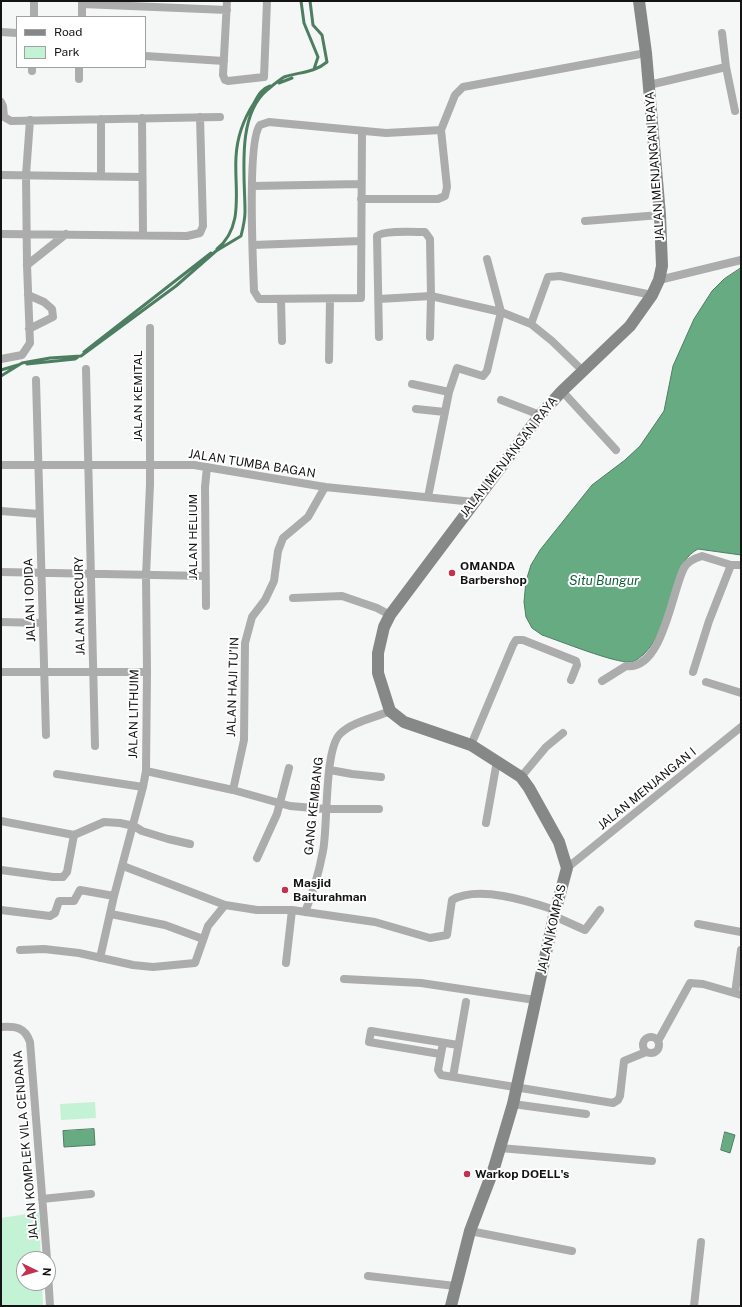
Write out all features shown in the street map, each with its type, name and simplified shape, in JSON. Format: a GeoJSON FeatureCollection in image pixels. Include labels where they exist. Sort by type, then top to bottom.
{"type":"FeatureCollection","features":[{"type":"Feature","properties":{"kind":"main road","name":"JALAN MENJANGAN RAYA"},"geometry":{"type":"LineString","coordinates":[[390,711],[378,673],[378,652],[384,627],[390,615],[540,415],[562,391],[630,326],[652,295],[660,280],[662,266],[660,215],[646,53],[639,1]]}},
{"type":"Feature","properties":{"kind":"main road","name":"JALAN KOMPAS"},"geometry":{"type":"LineString","coordinates":[[390,711],[404,722],[471,745],[521,777],[529,788],[559,842],[566,868],[535,1000],[517,1089],[500,1148],[470,1231],[451,1306]]}},
{"type":"Feature","properties":{"kind":"street"},"geometry":{"type":"LineString","coordinates":[[34,1],[34,16]]}},
{"type":"Feature","properties":{"kind":"street"},"geometry":{"type":"LineString","coordinates":[[227,1],[223,75],[226,80],[264,77],[267,1]]}},
{"type":"Feature","properties":{"kind":"street"},"geometry":{"type":"LineString","coordinates":[[82,16],[82,3],[227,10]]}},
{"type":"Feature","properties":{"kind":"street"},"geometry":{"type":"LineString","coordinates":[[1,32],[16,33]]}},
{"type":"Feature","properties":{"kind":"street"},"geometry":{"type":"LineString","coordinates":[[722,32],[726,67],[735,111]]}},
{"type":"Feature","properties":{"kind":"street"},"geometry":{"type":"LineString","coordinates":[[361,199],[438,199],[445,196],[447,187],[441,130],[455,95],[463,87],[646,53]]}},
{"type":"Feature","properties":{"kind":"street"},"geometry":{"type":"LineString","coordinates":[[146,56],[224,61]]}},
{"type":"Feature","properties":{"kind":"street"},"geometry":{"type":"LineString","coordinates":[[649,85],[726,67]]}},
{"type":"Feature","properties":{"kind":"street"},"geometry":{"type":"LineString","coordinates":[[79,68],[79,79]]}},
{"type":"Feature","properties":{"kind":"street"},"geometry":{"type":"LineString","coordinates":[[1,102],[4,117],[11,121],[220,117]]}},
{"type":"Feature","properties":{"kind":"street"},"geometry":{"type":"LineString","coordinates":[[1,234],[143,234],[187,236],[200,233],[204,226],[200,117]]}},
{"type":"Feature","properties":{"kind":"street"},"geometry":{"type":"LineString","coordinates":[[142,118],[143,234]]}},
{"type":"Feature","properties":{"kind":"street"},"geometry":{"type":"LineString","coordinates":[[101,119],[101,176]]}},
{"type":"Feature","properties":{"kind":"street"},"geometry":{"type":"LineString","coordinates":[[1,359],[22,355],[30,343],[26,265],[26,175],[30,120]]}},
{"type":"Feature","properties":{"kind":"street"},"geometry":{"type":"LineString","coordinates":[[362,132],[361,298],[263,300],[255,296],[252,186],[256,133],[260,124],[269,122],[362,132],[386,133],[441,130]]}},
{"type":"Feature","properties":{"kind":"street"},"geometry":{"type":"LineString","coordinates":[[1,175],[142,177]]}},
{"type":"Feature","properties":{"kind":"street"},"geometry":{"type":"LineString","coordinates":[[252,186],[361,184]]}},
{"type":"Feature","properties":{"kind":"street"},"geometry":{"type":"LineString","coordinates":[[585,221],[660,215]]}},
{"type":"Feature","properties":{"kind":"street"},"geometry":{"type":"LineString","coordinates":[[379,337],[377,236],[384,233],[419,232],[428,234],[430,238],[430,337]]}},
{"type":"Feature","properties":{"kind":"street"},"geometry":{"type":"LineString","coordinates":[[26,265],[66,234]]}},
{"type":"Feature","properties":{"kind":"street"},"geometry":{"type":"LineString","coordinates":[[253,245],[361,242]]}},
{"type":"Feature","properties":{"kind":"street"},"geometry":{"type":"LineString","coordinates":[[428,497],[449,392],[457,368],[479,375],[486,374],[501,312],[487,259]]}},
{"type":"Feature","properties":{"kind":"street"},"geometry":{"type":"LineString","coordinates":[[660,280],[741,260]]}},
{"type":"Feature","properties":{"kind":"street"},"geometry":{"type":"LineString","coordinates":[[531,324],[548,276],[560,276],[652,295]]}},
{"type":"Feature","properties":{"kind":"street"},"geometry":{"type":"LineString","coordinates":[[28,295],[44,302],[52,309],[53,317],[29,329]]}},
{"type":"Feature","properties":{"kind":"street"},"geometry":{"type":"LineString","coordinates":[[379,299],[431,296],[501,312],[531,324],[560,348],[582,372]]}},
{"type":"Feature","properties":{"kind":"street"},"geometry":{"type":"LineString","coordinates":[[329,360],[330,299]]}},
{"type":"Feature","properties":{"kind":"street"},"geometry":{"type":"LineString","coordinates":[[281,300],[282,341]]}},
{"type":"Feature","properties":{"kind":"street","name":"JALAN KEMITAL"},"geometry":{"type":"LineString","coordinates":[[150,328],[150,464]]}},
{"type":"Feature","properties":{"kind":"street","name":"JALAN MERCURY"},"geometry":{"type":"LineString","coordinates":[[86,369],[95,746]]}},
{"type":"Feature","properties":{"kind":"street","name":"JALAN I ODIDA"},"geometry":{"type":"LineString","coordinates":[[36,380],[46,735]]}},
{"type":"Feature","properties":{"kind":"street"},"geometry":{"type":"LineString","coordinates":[[412,384],[449,392]]}},
{"type":"Feature","properties":{"kind":"street"},"geometry":{"type":"LineString","coordinates":[[562,391],[616,450]]}},
{"type":"Feature","properties":{"kind":"street"},"geometry":{"type":"LineString","coordinates":[[501,400],[540,415]]}},
{"type":"Feature","properties":{"kind":"street"},"geometry":{"type":"LineString","coordinates":[[416,409],[446,412]]}},
{"type":"Feature","properties":{"kind":"street","name":"JALAN TUMBA BAGAN"},"geometry":{"type":"LineString","coordinates":[[4,465],[150,464],[207,467],[325,487],[474,502]]}},
{"type":"Feature","properties":{"kind":"street","name":"JALAN LITHUIM"},"geometry":{"type":"LineString","coordinates":[[100,958],[114,896],[124,866],[134,826],[146,771],[148,672],[146,576],[150,464]]}},
{"type":"Feature","properties":{"kind":"street","name":"JALAN HELIUM"},"geometry":{"type":"LineString","coordinates":[[206,606],[205,486],[207,467]]}},
{"type":"Feature","properties":{"kind":"street","name":"JALAN HAJI TU’IN"},"geometry":{"type":"LineString","coordinates":[[233,790],[244,740],[244,643],[247,630],[252,617],[264,600],[274,581],[278,551],[283,538],[308,517],[325,487]]}},
{"type":"Feature","properties":{"kind":"street"},"geometry":{"type":"LineString","coordinates":[[1,511],[39,514]]}},
{"type":"Feature","properties":{"kind":"street"},"geometry":{"type":"LineString","coordinates":[[602,681],[626,666],[633,667],[638,665],[655,646],[670,615],[684,568],[691,560],[702,556],[731,565],[741,565]]}},
{"type":"Feature","properties":{"kind":"street"},"geometry":{"type":"LineString","coordinates":[[693,672],[708,621],[731,565]]}},
{"type":"Feature","properties":{"kind":"street"},"geometry":{"type":"LineString","coordinates":[[1,572],[205,576]]}},
{"type":"Feature","properties":{"kind":"street"},"geometry":{"type":"LineString","coordinates":[[293,598],[342,596],[390,615]]}},
{"type":"Feature","properties":{"kind":"street"},"geometry":{"type":"LineString","coordinates":[[1,622],[43,623]]}},
{"type":"Feature","properties":{"kind":"street"},"geometry":{"type":"LineString","coordinates":[[471,745],[516,640],[523,640],[576,660],[577,665],[571,680]]}},
{"type":"Feature","properties":{"kind":"street"},"geometry":{"type":"LineString","coordinates":[[1,672],[148,672]]}},
{"type":"Feature","properties":{"kind":"street"},"geometry":{"type":"LineString","coordinates":[[706,682],[741,693]]}},
{"type":"Feature","properties":{"kind":"street","name":"GANG KEMBANG"},"geometry":{"type":"LineString","coordinates":[[305,912],[312,896],[324,850],[325,809],[333,748],[338,735],[347,728],[390,711]]}},
{"type":"Feature","properties":{"kind":"street","name":"JALAN MENJANGAN I"},"geometry":{"type":"LineString","coordinates":[[566,868],[741,727]]}},
{"type":"Feature","properties":{"kind":"street"},"geometry":{"type":"LineString","coordinates":[[521,777],[546,747],[563,733]]}},
{"type":"Feature","properties":{"kind":"street"},"geometry":{"type":"LineString","coordinates":[[486,823],[497,761]]}},
{"type":"Feature","properties":{"kind":"street"},"geometry":{"type":"LineString","coordinates":[[257,858],[277,814],[289,768]]}},
{"type":"Feature","properties":{"kind":"street"},"geometry":{"type":"LineString","coordinates":[[330,770],[381,777]]}},
{"type":"Feature","properties":{"kind":"street"},"geometry":{"type":"LineString","coordinates":[[146,771],[233,790],[280,804],[325,809],[379,810]]}},
{"type":"Feature","properties":{"kind":"street"},"geometry":{"type":"LineString","coordinates":[[57,774],[143,787]]}},
{"type":"Feature","properties":{"kind":"street"},"geometry":{"type":"LineString","coordinates":[[1,821],[74,835],[104,822],[134,826],[142,831],[190,844]]}},
{"type":"Feature","properties":{"kind":"street"},"geometry":{"type":"LineString","coordinates":[[1,870],[63,877],[67,872],[74,835]]}},
{"type":"Feature","properties":{"kind":"street"},"geometry":{"type":"LineString","coordinates":[[124,866],[225,905],[257,910],[292,910],[375,922],[430,938],[447,935],[452,900],[461,895],[502,895],[518,898],[555,913],[585,930],[600,910]]}},
{"type":"Feature","properties":{"kind":"street"},"geometry":{"type":"LineString","coordinates":[[1,910],[50,916],[55,913],[59,901],[74,901],[80,890],[114,896]]}},
{"type":"Feature","properties":{"kind":"street"},"geometry":{"type":"LineString","coordinates":[[20,950],[62,951],[153,967],[195,963],[203,939],[213,919],[225,905]]}},
{"type":"Feature","properties":{"kind":"street"},"geometry":{"type":"LineString","coordinates":[[286,963],[292,910]]}},
{"type":"Feature","properties":{"kind":"street"},"geometry":{"type":"LineString","coordinates":[[111,914],[165,925],[203,939]]}},
{"type":"Feature","properties":{"kind":"street"},"geometry":{"type":"LineString","coordinates":[[698,924],[741,932]]}},
{"type":"Feature","properties":{"kind":"street"},"geometry":{"type":"LineString","coordinates":[[443,1043],[438,1073],[517,1089],[615,1103],[620,1096],[624,1062],[646,1052],[651,1053],[656,1051],[658,1041],[690,983],[703,984],[738,994],[741,950]]}},
{"type":"Feature","properties":{"kind":"street"},"geometry":{"type":"LineString","coordinates":[[344,979],[421,983],[535,1000]]}},
{"type":"Feature","properties":{"kind":"street"},"geometry":{"type":"LineString","coordinates":[[453,1077],[466,1002]]}},
{"type":"Feature","properties":{"kind":"street","name":"JALAN KOMPLEK VILA CENDANA"},"geometry":{"type":"LineString","coordinates":[[1,1027],[15,1026],[21,1029],[27,1035],[30,1042],[46,1251]]}},
{"type":"Feature","properties":{"kind":"street"},"geometry":{"type":"LineString","coordinates":[[440,1054],[369,1042],[371,1031],[458,1045]]}},
{"type":"Feature","properties":{"kind":"street"},"geometry":{"type":"LineString","coordinates":[[646,1052],[643,1047],[645,1039],[651,1037],[658,1041]]}},
{"type":"Feature","properties":{"kind":"street"},"geometry":{"type":"LineString","coordinates":[[513,1104],[586,1114]]}},
{"type":"Feature","properties":{"kind":"street"},"geometry":{"type":"LineString","coordinates":[[500,1148],[652,1161]]}},
{"type":"Feature","properties":{"kind":"street"},"geometry":{"type":"LineString","coordinates":[[42,1198],[91,1194]]}},
{"type":"Feature","properties":{"kind":"street"},"geometry":{"type":"LineString","coordinates":[[470,1231],[572,1251]]}},
{"type":"Feature","properties":{"kind":"street"},"geometry":{"type":"LineString","coordinates":[[694,1306],[701,1242]]}},
{"type":"Feature","properties":{"kind":"street"},"geometry":{"type":"LineString","coordinates":[[368,1276],[455,1286]]}},
{"type":"Feature","properties":{"kind":"street"},"geometry":{"type":"LineString","coordinates":[[49,1291],[50,1306]]}},
{"type":"Feature","properties":{"kind":"green space"},"geometry":{"type":"Polygon","coordinates":[[[95,1102],[96,1118],[61,1120],[60,1104],[95,1102]]]}},
{"type":"Feature","properties":{"kind":"green space"},"geometry":{"type":"Polygon","coordinates":[[[39,1212],[41,1251],[16,1251],[16,1291],[42,1291],[43,1306],[1,1306],[1,1218],[39,1212]]]}},
{"type":"Feature","properties":{"kind":"water","name":"Situ Bungur"},"geometry":{"type":"Polygon","coordinates":[[[741,268],[741,555],[698,549],[690,554],[680,570],[664,621],[654,642],[637,660],[630,662],[612,659],[542,635],[532,628],[526,617],[524,602],[526,581],[531,565],[540,550],[592,485],[625,460],[640,446],[664,411],[673,366],[694,319],[712,291],[724,279],[741,268]]]}},
{"type":"Feature","properties":{"kind":"water"},"geometry":{"type":"Polygon","coordinates":[[[94,1129],[95,1145],[64,1147],[63,1131],[94,1129]]]}},
{"type":"Feature","properties":{"kind":"water"},"geometry":{"type":"Polygon","coordinates":[[[725,1132],[735,1135],[730,1153],[721,1150],[725,1132]]]}},
{"type":"Feature","properties":{"kind":"waterway"},"geometry":{"type":"LineString","coordinates":[[301,1],[304,23],[318,57],[314,69]]}},
{"type":"Feature","properties":{"kind":"waterway"},"geometry":{"type":"LineString","coordinates":[[1,376],[22,363],[50,358],[81,356],[176,286],[216,251],[241,236],[245,215],[244,147],[250,115],[257,101],[278,81],[284,77],[312,70],[327,62],[322,35],[313,25],[310,1]]}},
{"type":"Feature","properties":{"kind":"waterway"},"geometry":{"type":"LineString","coordinates":[[279,83],[292,78]]}},
{"type":"Feature","properties":{"kind":"waterway"},"geometry":{"type":"LineString","coordinates":[[217,249],[226,240],[232,229],[235,218],[236,157],[241,129],[258,95],[270,86]]}},
{"type":"Feature","properties":{"kind":"waterway"},"geometry":{"type":"LineString","coordinates":[[84,352],[211,253]]}},
{"type":"Feature","properties":{"kind":"waterway"},"geometry":{"type":"LineString","coordinates":[[27,364],[75,359],[78,357]]}},
{"type":"Feature","properties":{"kind":"waterway"},"geometry":{"type":"LineString","coordinates":[[1,370],[18,365]]}},
{"type":"Feature","properties":{"kind":"place","name":"OMANDA Barbershop"},"geometry":{"type":"Point","coordinates":[452,573]}},
{"type":"Feature","properties":{"kind":"place","name":"Masjid Baiturahman"},"geometry":{"type":"Point","coordinates":[285,890]}},
{"type":"Feature","properties":{"kind":"place","name":"Warkop DOELL's"},"geometry":{"type":"Point","coordinates":[467,1174]}}]}
